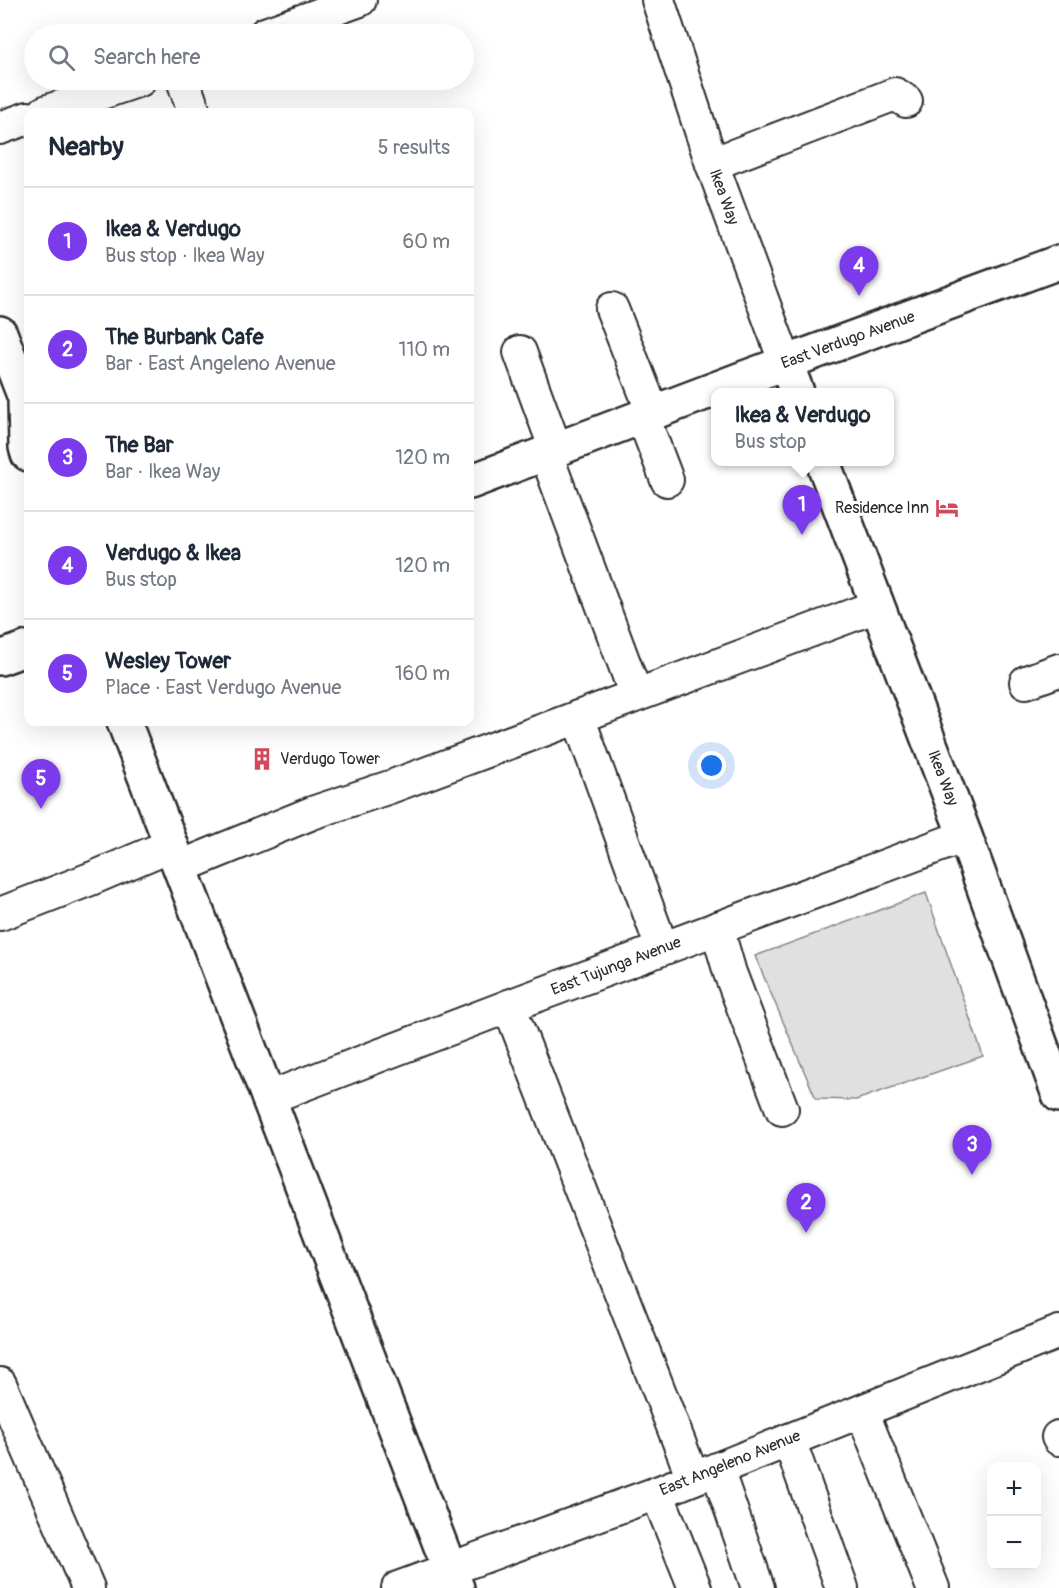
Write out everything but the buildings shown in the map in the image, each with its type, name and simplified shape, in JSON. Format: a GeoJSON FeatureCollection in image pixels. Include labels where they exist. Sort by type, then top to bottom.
{"type":"FeatureCollection","features":[{"type":"Feature","properties":{"kind":"main road","name":"East Verdugo Avenue"},"geometry":{"type":"LineString","coordinates":[[752,388],[791,378],[1059,262]]}},
{"type":"Feature","properties":{"kind":"main road"},"geometry":{"type":"LineString","coordinates":[[0,333],[24,395]]}},
{"type":"Feature","properties":{"kind":"main road","name":"East Verdugo Avenue"},"geometry":{"type":"LineString","coordinates":[[474,481],[648,415],[711,399]]}},
{"type":"Feature","properties":{"kind":"main road"},"geometry":{"type":"LineString","coordinates":[[0,421],[24,448]]}},
{"type":"Feature","properties":{"kind":"main road","name":"Ikea Way"},"geometry":{"type":"LineString","coordinates":[[824,466],[1059,1095]]}},
{"type":"Feature","properties":{"kind":"main road"},"geometry":{"type":"LineString","coordinates":[[0,658],[24,649]]}},
{"type":"Feature","properties":{"kind":"main road"},"geometry":{"type":"LineString","coordinates":[[126,726],[454,1578]]}},
{"type":"Feature","properties":{"kind":"street"},"geometry":{"type":"LineString","coordinates":[[293,24],[360,0]]}},
{"type":"Feature","properties":{"kind":"street","name":"Ikea Way"},"geometry":{"type":"LineString","coordinates":[[658,0],[712,164],[791,378]]}},
{"type":"Feature","properties":{"kind":"street"},"geometry":{"type":"LineString","coordinates":[[57,108],[110,90]]}},
{"type":"Feature","properties":{"kind":"street"},"geometry":{"type":"LineString","coordinates":[[186,90],[193,108]]}},
{"type":"Feature","properties":{"kind":"street"},"geometry":{"type":"LineString","coordinates":[[712,164],[895,94],[906,101]]}},
{"type":"Feature","properties":{"kind":"street"},"geometry":{"type":"LineString","coordinates":[[0,128],[24,119]]}},
{"type":"Feature","properties":{"kind":"street"},"geometry":{"type":"LineString","coordinates":[[612,309],[648,415],[667,480]]}},
{"type":"Feature","properties":{"kind":"street"},"geometry":{"type":"LineString","coordinates":[[520,352],[551,452],[636,695]]}},
{"type":"Feature","properties":{"kind":"street"},"geometry":{"type":"LineString","coordinates":[[0,914],[93,878],[176,856],[390,787],[877,606]]}},
{"type":"Feature","properties":{"kind":"street"},"geometry":{"type":"LineString","coordinates":[[1026,682],[1059,670]]}},
{"type":"Feature","properties":{"kind":"street"},"geometry":{"type":"LineString","coordinates":[[578,717],[662,948]]}},
{"type":"Feature","properties":{"kind":"street","name":"East Tujunga Avenue"},"geometry":{"type":"LineString","coordinates":[[268,1098],[509,1005],[964,836]]}},
{"type":"Feature","properties":{"kind":"street"},"geometry":{"type":"LineString","coordinates":[[717,928],[730,972],[782,1109]]}},
{"type":"Feature","properties":{"kind":"street"},"geometry":{"type":"LineString","coordinates":[[509,1005],[705,1473],[758,1588]]}},
{"type":"Feature","properties":{"kind":"street","name":"East Angeleno Avenue"},"geometry":{"type":"LineString","coordinates":[[398,1588],[454,1578],[657,1492],[1059,1332]]}},
{"type":"Feature","properties":{"kind":"street"},"geometry":{"type":"LineString","coordinates":[[0,1384],[88,1588]]}},
{"type":"Feature","properties":{"kind":"street"},"geometry":{"type":"LineString","coordinates":[[862,1411],[933,1588]]}},
{"type":"Feature","properties":{"kind":"street"},"geometry":{"type":"LineString","coordinates":[[789,1440],[842,1588]]}},
{"type":"Feature","properties":{"kind":"street"},"geometry":{"type":"LineString","coordinates":[[657,1492],[695,1588]]}},
{"type":"Feature","properties":{"kind":"shaded area"},"geometry":{"type":"Polygon","coordinates":[[[926,893],[983,1056],[856,1100],[816,1099],[755,956],[926,893]]]}},
{"type":"Feature","properties":{"kind":"place","name":"Verdugo & Ikea"},"geometry":{"type":"Point","coordinates":[859,296]}},
{"type":"Feature","properties":{"kind":"place","name":"Residence Inn"},"geometry":{"type":"Point","coordinates":[947,508]}},
{"type":"Feature","properties":{"kind":"place","name":"Ikea & Verdugo"},"geometry":{"type":"Point","coordinates":[802,535]}},
{"type":"Feature","properties":{"kind":"place","name":"Verdugo Tower"},"geometry":{"type":"Point","coordinates":[262,759]}},
{"type":"Feature","properties":{"kind":"place","name":"Wesley Tower"},"geometry":{"type":"Point","coordinates":[41,809]}},
{"type":"Feature","properties":{"kind":"place","name":"The Bar"},"geometry":{"type":"Point","coordinates":[972,1175]}},
{"type":"Feature","properties":{"kind":"place","name":"The Burbank Cafe"},"geometry":{"type":"Point","coordinates":[806,1233]}}]}
